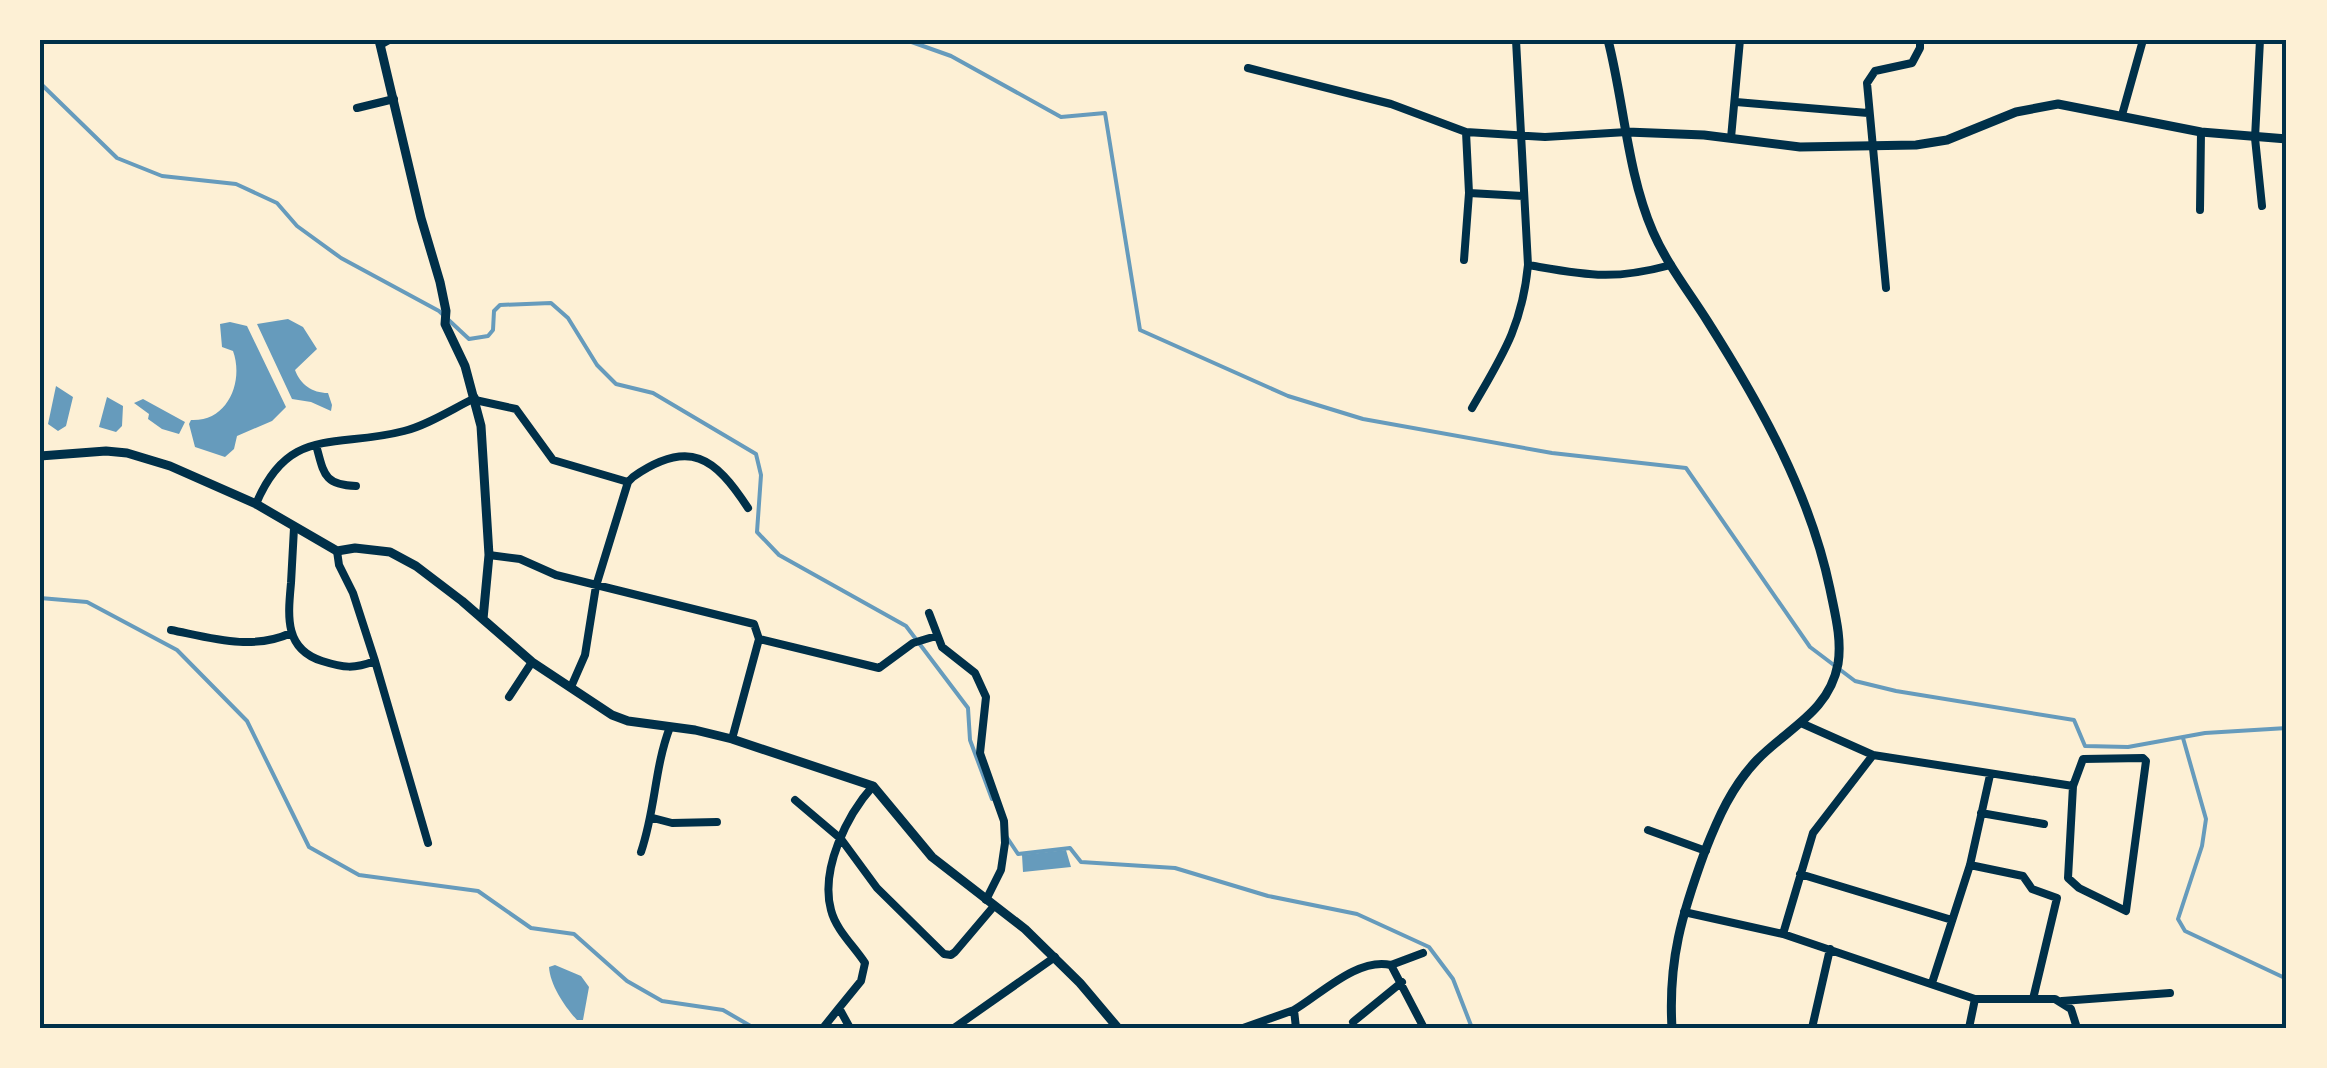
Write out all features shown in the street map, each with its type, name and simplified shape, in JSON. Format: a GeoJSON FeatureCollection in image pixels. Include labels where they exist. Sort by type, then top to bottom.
{"type":"FeatureCollection","features":[{"type":"Feature","properties":{"kind":"street"},"geometry":{"type":"LineString","coordinates":[[1472,408],[1518,325],[1524,302],[1528,266],[1516,40]]}},
{"type":"Feature","properties":{"kind":"street"},"geometry":{"type":"LineString","coordinates":[[1608,40],[1648,220],[1794,477],[1818,543],[1836,623],[1836,675],[1824,701],[1743,777],[1721,811],[1690,887],[1672,973],[1672,1028]]}},
{"type":"Feature","properties":{"kind":"street"},"geometry":{"type":"LineString","coordinates":[[1731,138],[1740,40]]}},
{"type":"Feature","properties":{"kind":"street"},"geometry":{"type":"LineString","coordinates":[[1886,288],[1868,114],[1869,76],[1875,71],[1912,63],[1920,40]]}},
{"type":"Feature","properties":{"kind":"street"},"geometry":{"type":"LineString","coordinates":[[2122,114],[2142,40]]}},
{"type":"Feature","properties":{"kind":"street"},"geometry":{"type":"LineString","coordinates":[[2260,40],[2255,138],[2262,206]]}},
{"type":"Feature","properties":{"kind":"street"},"geometry":{"type":"LineString","coordinates":[[382,42],[446,324],[475,399],[487,479],[489,555],[483,619]]}},
{"type":"Feature","properties":{"kind":"street"},"geometry":{"type":"LineString","coordinates":[[1248,68],[1391,104],[1466,132],[1520,136],[1680,133],[1778,146],[1871,146],[1947,140],[2016,112],[2046,105],[2122,114],[2201,132],[2287,139]]}},
{"type":"Feature","properties":{"kind":"street"},"geometry":{"type":"LineString","coordinates":[[356,108],[394,99]]}},
{"type":"Feature","properties":{"kind":"street"},"geometry":{"type":"LineString","coordinates":[[1736,102],[1868,114]]}},
{"type":"Feature","properties":{"kind":"street"},"geometry":{"type":"LineString","coordinates":[[1464,260],[1466,132]]}},
{"type":"Feature","properties":{"kind":"street"},"geometry":{"type":"LineString","coordinates":[[2200,210],[2201,132]]}},
{"type":"Feature","properties":{"kind":"street"},"geometry":{"type":"LineString","coordinates":[[1468,193],[1523,196]]}},
{"type":"Feature","properties":{"kind":"street"},"geometry":{"type":"LineString","coordinates":[[1528,266],[1611,278],[1671,266]]}},
{"type":"Feature","properties":{"kind":"street"},"geometry":{"type":"LineString","coordinates":[[256,504],[265,482],[291,452],[316,444],[408,431],[475,399],[516,409],[553,460],[628,482]]}},
{"type":"Feature","properties":{"kind":"street"},"geometry":{"type":"LineString","coordinates":[[316,444],[325,476],[336,484],[356,486]]}},
{"type":"Feature","properties":{"kind":"street"},"geometry":{"type":"LineString","coordinates":[[40,456],[118,451],[170,466],[256,504],[338,551],[377,550],[406,559],[532,662],[628,721],[732,739],[873,786],[932,857],[1026,929],[1118,1028]]}},
{"type":"Feature","properties":{"kind":"street"},"geometry":{"type":"LineString","coordinates":[[572,687],[585,655],[596,586],[628,482],[657,463],[695,456],[722,471],[748,508]]}},
{"type":"Feature","properties":{"kind":"street"},"geometry":{"type":"LineString","coordinates":[[294,528],[287,618],[291,634],[308,655],[342,668],[375,661]]}},
{"type":"Feature","properties":{"kind":"street"},"geometry":{"type":"LineString","coordinates":[[338,551],[338,564],[353,593],[375,661],[428,843]]}},
{"type":"Feature","properties":{"kind":"street"},"geometry":{"type":"LineString","coordinates":[[489,555],[520,559],[556,575],[749,622],[757,628],[759,639],[732,739]]}},
{"type":"Feature","properties":{"kind":"street"},"geometry":{"type":"LineString","coordinates":[[795,800],[840,839],[877,888],[944,954],[955,952],[990,903],[1001,870],[1004,821],[980,753],[986,697],[982,684],[975,673],[947,653],[929,614]]}},
{"type":"Feature","properties":{"kind":"street"},"geometry":{"type":"LineString","coordinates":[[171,630],[248,643],[291,634]]}},
{"type":"Feature","properties":{"kind":"street"},"geometry":{"type":"LineString","coordinates":[[759,639],[879,668],[918,642],[936,636]]}},
{"type":"Feature","properties":{"kind":"street"},"geometry":{"type":"LineString","coordinates":[[509,697],[532,662]]}},
{"type":"Feature","properties":{"kind":"street"},"geometry":{"type":"LineString","coordinates":[[1801,723],[1874,755],[2073,786]]}},
{"type":"Feature","properties":{"kind":"street"},"geometry":{"type":"LineString","coordinates":[[641,852],[653,818],[658,766],[670,727]]}},
{"type":"Feature","properties":{"kind":"street"},"geometry":{"type":"LineString","coordinates":[[1784,934],[1813,833],[1874,755]]}},
{"type":"Feature","properties":{"kind":"street"},"geometry":{"type":"LineString","coordinates":[[2107,756],[2146,761],[2126,911],[2079,888],[2068,878],[2073,786],[2083,759],[2107,756]]}},
{"type":"Feature","properties":{"kind":"street"},"geometry":{"type":"LineString","coordinates":[[1932,984],[1970,866],[1990,775]]}},
{"type":"Feature","properties":{"kind":"street"},"geometry":{"type":"LineString","coordinates":[[823,1028],[860,980],[865,963],[837,924],[829,886],[840,839],[854,807],[873,786]]}},
{"type":"Feature","properties":{"kind":"street"},"geometry":{"type":"LineString","coordinates":[[1981,813],[2044,824]]}},
{"type":"Feature","properties":{"kind":"street"},"geometry":{"type":"LineString","coordinates":[[653,818],[672,823],[717,822]]}},
{"type":"Feature","properties":{"kind":"street"},"geometry":{"type":"LineString","coordinates":[[1648,830],[1706,851]]}},
{"type":"Feature","properties":{"kind":"street"},"geometry":{"type":"LineString","coordinates":[[1970,866],[2023,876],[2032,889],[2056,898],[2034,998]]}},
{"type":"Feature","properties":{"kind":"street"},"geometry":{"type":"LineString","coordinates":[[1800,874],[1952,920]]}},
{"type":"Feature","properties":{"kind":"street"},"geometry":{"type":"LineString","coordinates":[[1684,912],[1784,934],[1975,999],[2062,1001],[2170,993]]}},
{"type":"Feature","properties":{"kind":"street"},"geometry":{"type":"LineString","coordinates":[[1812,1028],[1830,949]]}},
{"type":"Feature","properties":{"kind":"street"},"geometry":{"type":"LineString","coordinates":[[1242,1028],[1294,1010],[1370,964],[1391,965],[1424,953]]}},
{"type":"Feature","properties":{"kind":"street"},"geometry":{"type":"LineString","coordinates":[[954,1028],[1055,957]]}},
{"type":"Feature","properties":{"kind":"street"},"geometry":{"type":"LineString","coordinates":[[1391,965],[1424,1028]]}},
{"type":"Feature","properties":{"kind":"street"},"geometry":{"type":"LineString","coordinates":[[1353,1022],[1402,982]]}},
{"type":"Feature","properties":{"kind":"street"},"geometry":{"type":"LineString","coordinates":[[1968,1028],[1975,999]]}},
{"type":"Feature","properties":{"kind":"street"},"geometry":{"type":"LineString","coordinates":[[2062,1001],[2071,1009],[2077,1028]]}},
{"type":"Feature","properties":{"kind":"street"},"geometry":{"type":"LineString","coordinates":[[839,1008],[850,1028]]}},
{"type":"Feature","properties":{"kind":"street"},"geometry":{"type":"LineString","coordinates":[[1294,1010],[1296,1028]]}},
{"type":"Feature","properties":{"kind":"water"},"geometry":{"type":"Polygon","coordinates":[[[288,319],[303,327],[317,349],[295,370],[297,375],[312,389],[328,393],[331,411],[292,399],[257,324],[288,319]]]}},
{"type":"Feature","properties":{"kind":"water"},"geometry":{"type":"Polygon","coordinates":[[[220,324],[247,326],[286,407],[272,421],[237,436],[234,449],[225,457],[195,447],[189,424],[191,420],[215,414],[230,398],[236,363],[233,351],[222,347],[220,324]]]}},
{"type":"Feature","properties":{"kind":"water"},"geometry":{"type":"Polygon","coordinates":[[[56,386],[73,397],[66,426],[58,431],[48,424],[56,386]]]}},
{"type":"Feature","properties":{"kind":"water"},"geometry":{"type":"Polygon","coordinates":[[[107,397],[123,406],[122,426],[116,432],[99,427],[107,397]]]}},
{"type":"Feature","properties":{"kind":"water"},"geometry":{"type":"Polygon","coordinates":[[[143,399],[185,422],[179,434],[148,419],[149,414],[134,403],[143,399]]]}},
{"type":"Feature","properties":{"kind":"water"},"geometry":{"type":"Polygon","coordinates":[[[1066,850],[1071,867],[1023,872],[1022,855],[1066,850]]]}},
{"type":"Feature","properties":{"kind":"water"},"geometry":{"type":"Polygon","coordinates":[[[555,965],[581,976],[589,987],[583,1020],[577,1020],[555,988],[549,967],[555,965]]]}},
{"type":"Feature","properties":{"kind":"waterway"},"geometry":{"type":"LineString","coordinates":[[906,40],[951,56],[1061,117],[1105,113],[1140,330],[1288,396],[1363,419],[1552,453],[1686,468],[1810,647],[1855,681],[2074,720],[2085,746],[2128,747],[2205,733],[2287,728]]}},
{"type":"Feature","properties":{"kind":"waterway"},"geometry":{"type":"LineString","coordinates":[[40,83],[117,158],[162,176],[236,184],[277,203],[297,226],[341,258],[439,311],[469,339],[488,336],[493,330],[494,311],[500,305],[551,303],[568,318],[597,365],[616,384],[653,393],[756,454],[761,475],[757,532],[779,555],[906,626],[968,708],[970,740],[992,799]]}},
{"type":"Feature","properties":{"kind":"waterway"},"geometry":{"type":"LineString","coordinates":[[40,598],[87,602],[177,650],[247,721],[309,847],[359,875],[478,891],[531,928],[574,934],[627,981],[662,1001],[723,1010],[754,1028]]}},
{"type":"Feature","properties":{"kind":"waterway"},"geometry":{"type":"LineString","coordinates":[[2183,738],[2206,819],[2202,846],[2178,919],[2185,931],[2287,979]]}},
{"type":"Feature","properties":{"kind":"waterway"},"geometry":{"type":"LineString","coordinates":[[1006,836],[1018,854],[1070,848],[1081,862],[1175,868],[1268,896],[1357,914],[1429,947],[1453,979],[1472,1028]]}}]}
